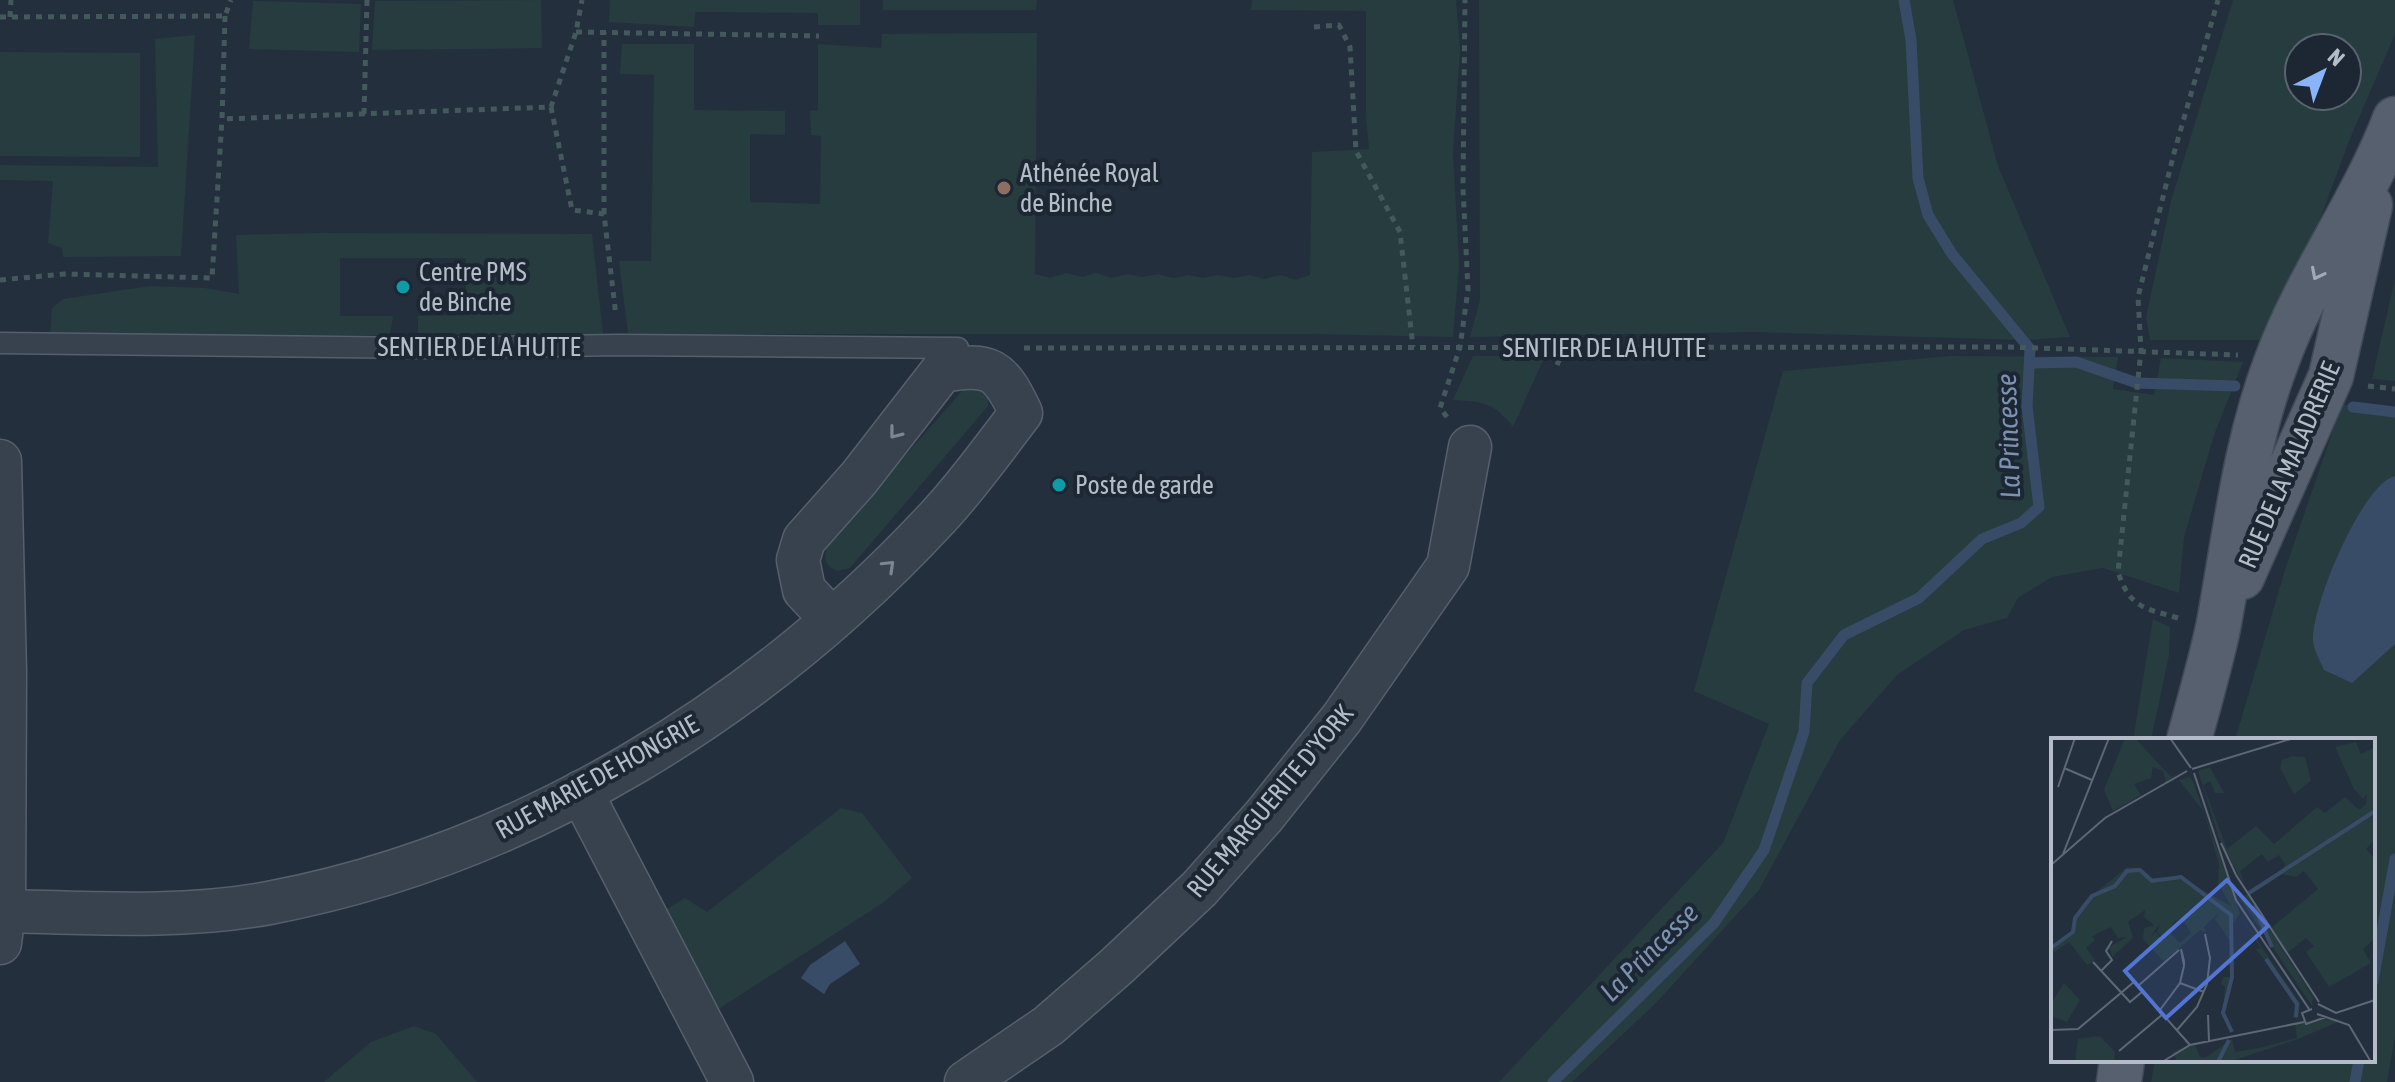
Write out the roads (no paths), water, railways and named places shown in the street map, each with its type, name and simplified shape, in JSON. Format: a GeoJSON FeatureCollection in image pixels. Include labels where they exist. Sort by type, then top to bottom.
{"type":"FeatureCollection","features":[{"type":"Feature","properties":{"kind":"main road","name":"RUE DE LA MALADRERIE"},"geometry":{"type":"LineString","coordinates":[[2190,738],[2217,630],[2244,475],[2276,361],[2303,301],[2388,138]]}},
{"type":"Feature","properties":{"kind":"main road","name":"RUE DE LA MALADRERIE"},"geometry":{"type":"LineString","coordinates":[[2217,630],[2284,488],[2331,376],[2388,138]]}},
{"type":"Feature","properties":{"kind":"main road"},"geometry":{"type":"LineString","coordinates":[[2119,1082],[2122,1062]]}},
{"type":"Feature","properties":{"kind":"street","name":"RUE MARIE DE HONGRIE"},"geometry":{"type":"LineString","coordinates":[[2,927],[166,915],[268,903],[382,875],[469,845],[581,792],[679,734],[776,667],[832,620],[940,515],[1021,413],[1009,387],[993,371],[967,366],[942,371],[859,478],[804,540],[798,560],[804,590],[832,620]]}},
{"type":"Feature","properties":{"kind":"street","name":"RUE MARGUERITE D'YORK"},"geometry":{"type":"LineString","coordinates":[[966,1082],[1048,1026],[1199,889],[1264,816],[1342,718],[1448,566],[1470,447]]}},
{"type":"Feature","properties":{"kind":"street"},"geometry":{"type":"LineString","coordinates":[[0,462],[5,672],[2,927]]}},
{"type":"Feature","properties":{"kind":"street"},"geometry":{"type":"LineString","coordinates":[[581,792],[732,1082]]}},
{"type":"Feature","properties":{"kind":"lane","name":"SENTIER DE LA HUTTE"},"geometry":{"type":"LineString","coordinates":[[0,343],[425,348],[618,345],[958,348]]}},
{"type":"Feature","properties":{"kind":"water"},"geometry":{"type":"Polygon","coordinates":[[[2395,476],[2395,644],[2352,683],[2324,670],[2313,641],[2315,624],[2329,576],[2354,523],[2368,500],[2382,484],[2395,476]]]}},
{"type":"Feature","properties":{"kind":"water"},"geometry":{"type":"Polygon","coordinates":[[[845,941],[860,964],[830,984],[824,994],[801,978],[810,965],[845,941]]]}},
{"type":"Feature","properties":{"kind":"waterway","name":"La Princesse"},"geometry":{"type":"LineString","coordinates":[[1553,1082],[1714,923],[1764,850],[1804,732],[1807,683],[1844,635],[1919,598],[1982,539],[2021,523],[2039,507],[2027,406],[2030,349],[1952,254],[1928,215],[1918,178],[1911,40],[1904,0]]}},
{"type":"Feature","properties":{"kind":"waterway"},"geometry":{"type":"LineString","coordinates":[[2030,363],[2076,362],[2137,383],[2235,386]]}},
{"type":"Feature","properties":{"kind":"waterway"},"geometry":{"type":"LineString","coordinates":[[2353,407],[2395,412]]}},
{"type":"Feature","properties":{"kind":"waterway"},"geometry":{"type":"LineString","coordinates":[[2375,970],[2395,859]]}},
{"type":"Feature","properties":{"kind":"waterway"},"geometry":{"type":"LineString","coordinates":[[2355,1082],[2359,1062]]}},
{"type":"Feature","properties":{"kind":"place","name":"Athénée Royal de Binche"},"geometry":{"type":"Point","coordinates":[1004,188]}},
{"type":"Feature","properties":{"kind":"place","name":"Centre PMS de Binche"},"geometry":{"type":"Point","coordinates":[403,287]}},
{"type":"Feature","properties":{"kind":"place","name":"Poste de garde"},"geometry":{"type":"Point","coordinates":[1059,485]}}]}
